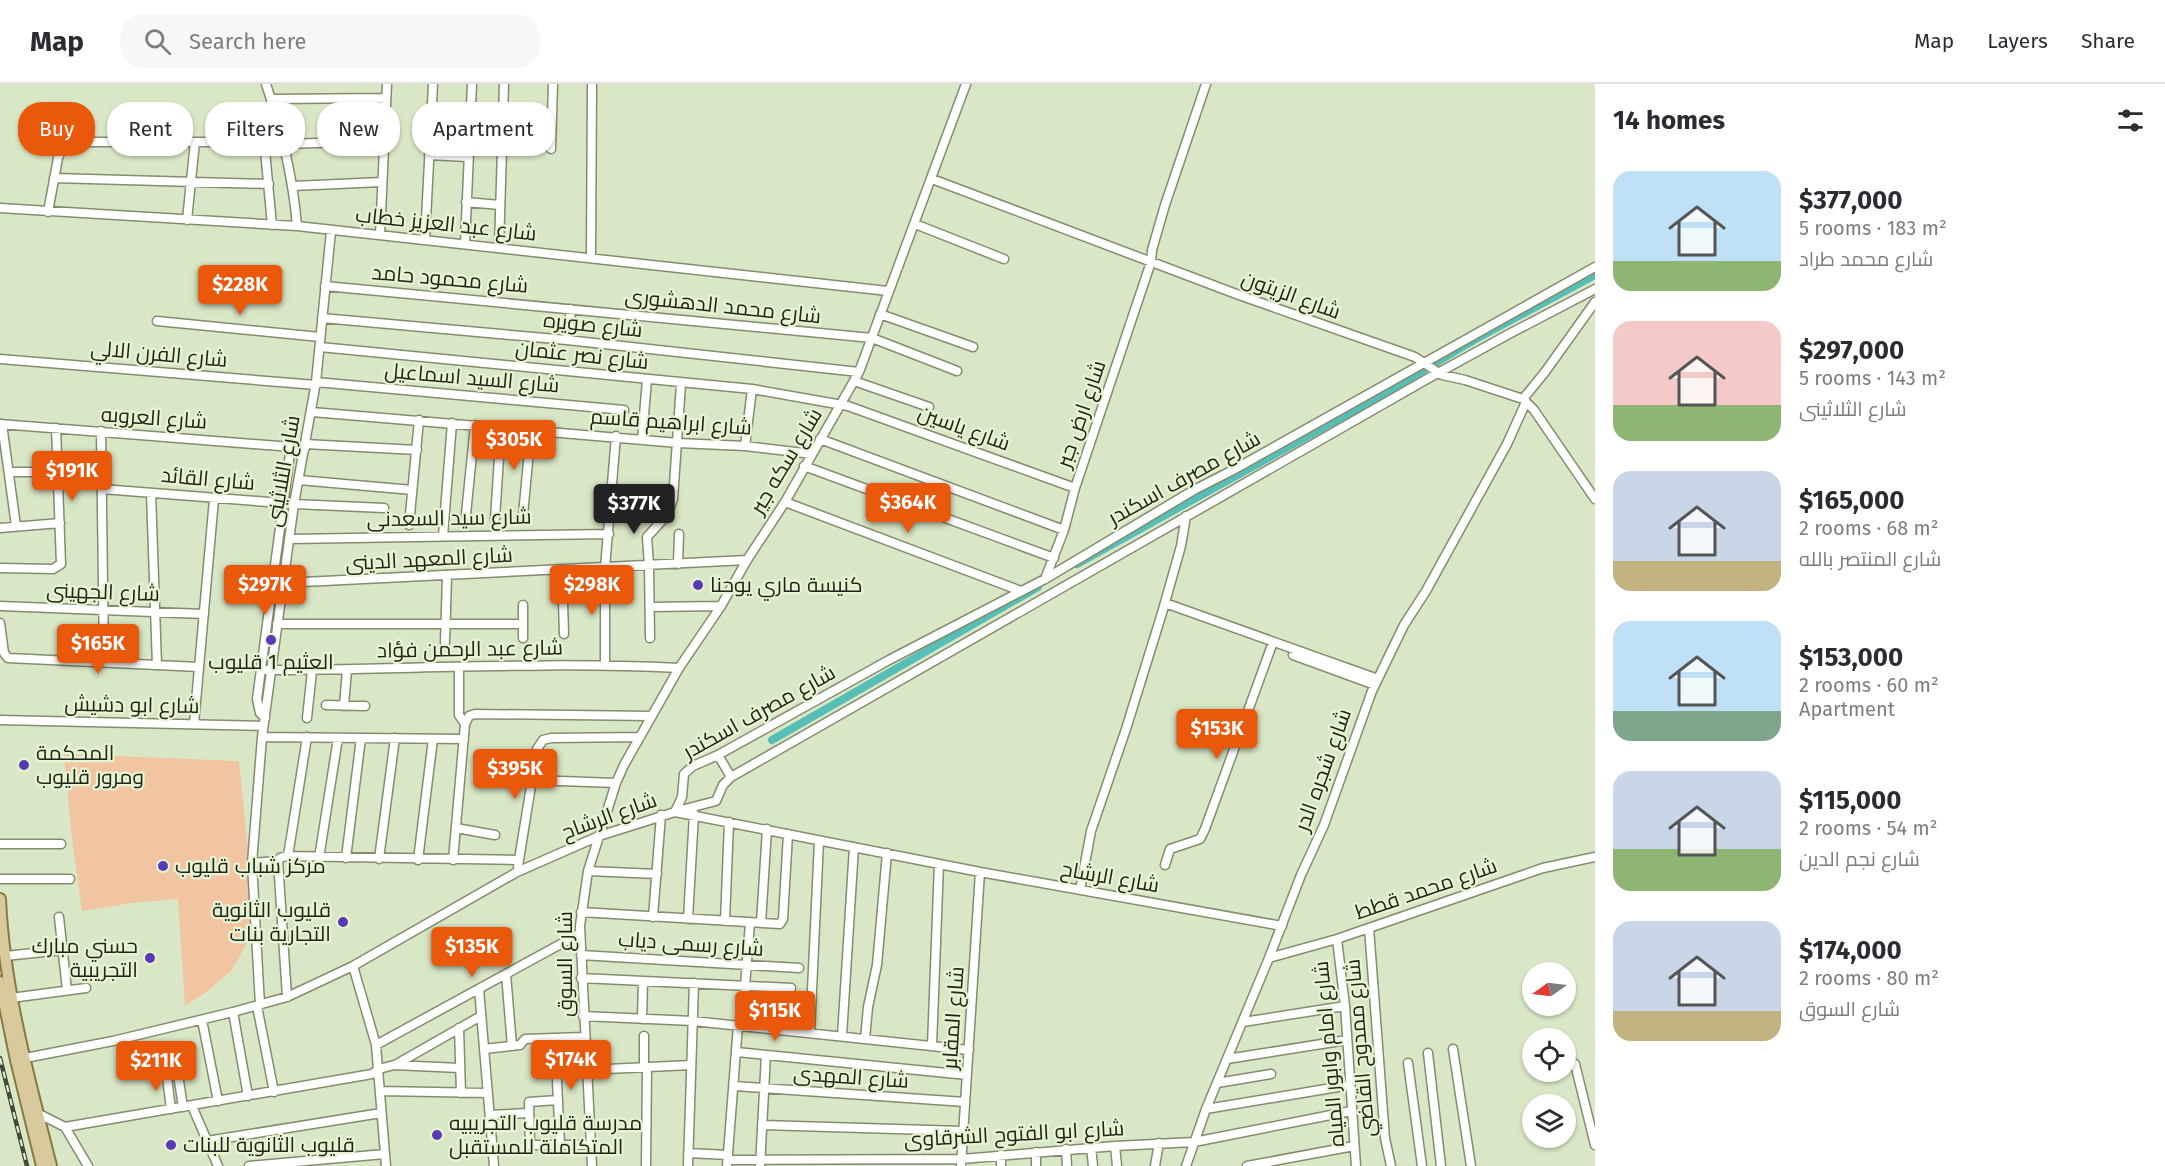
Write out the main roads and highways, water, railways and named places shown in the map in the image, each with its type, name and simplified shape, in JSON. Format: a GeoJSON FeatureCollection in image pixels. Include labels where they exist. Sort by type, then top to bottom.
{"type":"FeatureCollection","features":[{"type":"Feature","properties":{"kind":"main road"},"geometry":{"type":"LineString","coordinates":[[0,898],[4,956],[20,1059],[38,1113],[51,1166]]}},
{"type":"Feature","properties":{"kind":"main road"},"geometry":{"type":"LineString","coordinates":[[0,982],[20,1059],[42,1166]]}},
{"type":"Feature","properties":{"kind":"waterway"},"geometry":{"type":"LineString","coordinates":[[1077,564],[1378,397],[1474,340],[1595,275]]}},
{"type":"Feature","properties":{"kind":"waterway"},"geometry":{"type":"LineString","coordinates":[[772,740],[1038,587]]}},
{"type":"Feature","properties":{"kind":"railway"},"geometry":{"type":"LineString","coordinates":[[0,1058],[27,1166]]}},
{"type":"Feature","properties":{"kind":"place","name":"كنيسة ماري يوحنا"},"geometry":{"type":"Point","coordinates":[698,585]}},
{"type":"Feature","properties":{"kind":"place","name":"العثيم 1 قليوب"},"geometry":{"type":"Point","coordinates":[271,640]}},
{"type":"Feature","properties":{"kind":"place","name":"المحكمة ومرور قليوب"},"geometry":{"type":"Point","coordinates":[24,765]}},
{"type":"Feature","properties":{"kind":"place","name":"مركز شباب قليوب"},"geometry":{"type":"Point","coordinates":[163,866]}},
{"type":"Feature","properties":{"kind":"place","name":"قليوب الثانوية التجارية بنات"},"geometry":{"type":"Point","coordinates":[343,922]}},
{"type":"Feature","properties":{"kind":"place","name":"حسني مبارك التجريبية"},"geometry":{"type":"Point","coordinates":[150,958]}},
{"type":"Feature","properties":{"kind":"place","name":"مدرسة قليوب التجريبيه المتكاملة للمستقبل"},"geometry":{"type":"Point","coordinates":[437,1135]}},
{"type":"Feature","properties":{"kind":"place","name":"قليوب الثانوية للبنات"},"geometry":{"type":"Point","coordinates":[171,1145]}}]}
